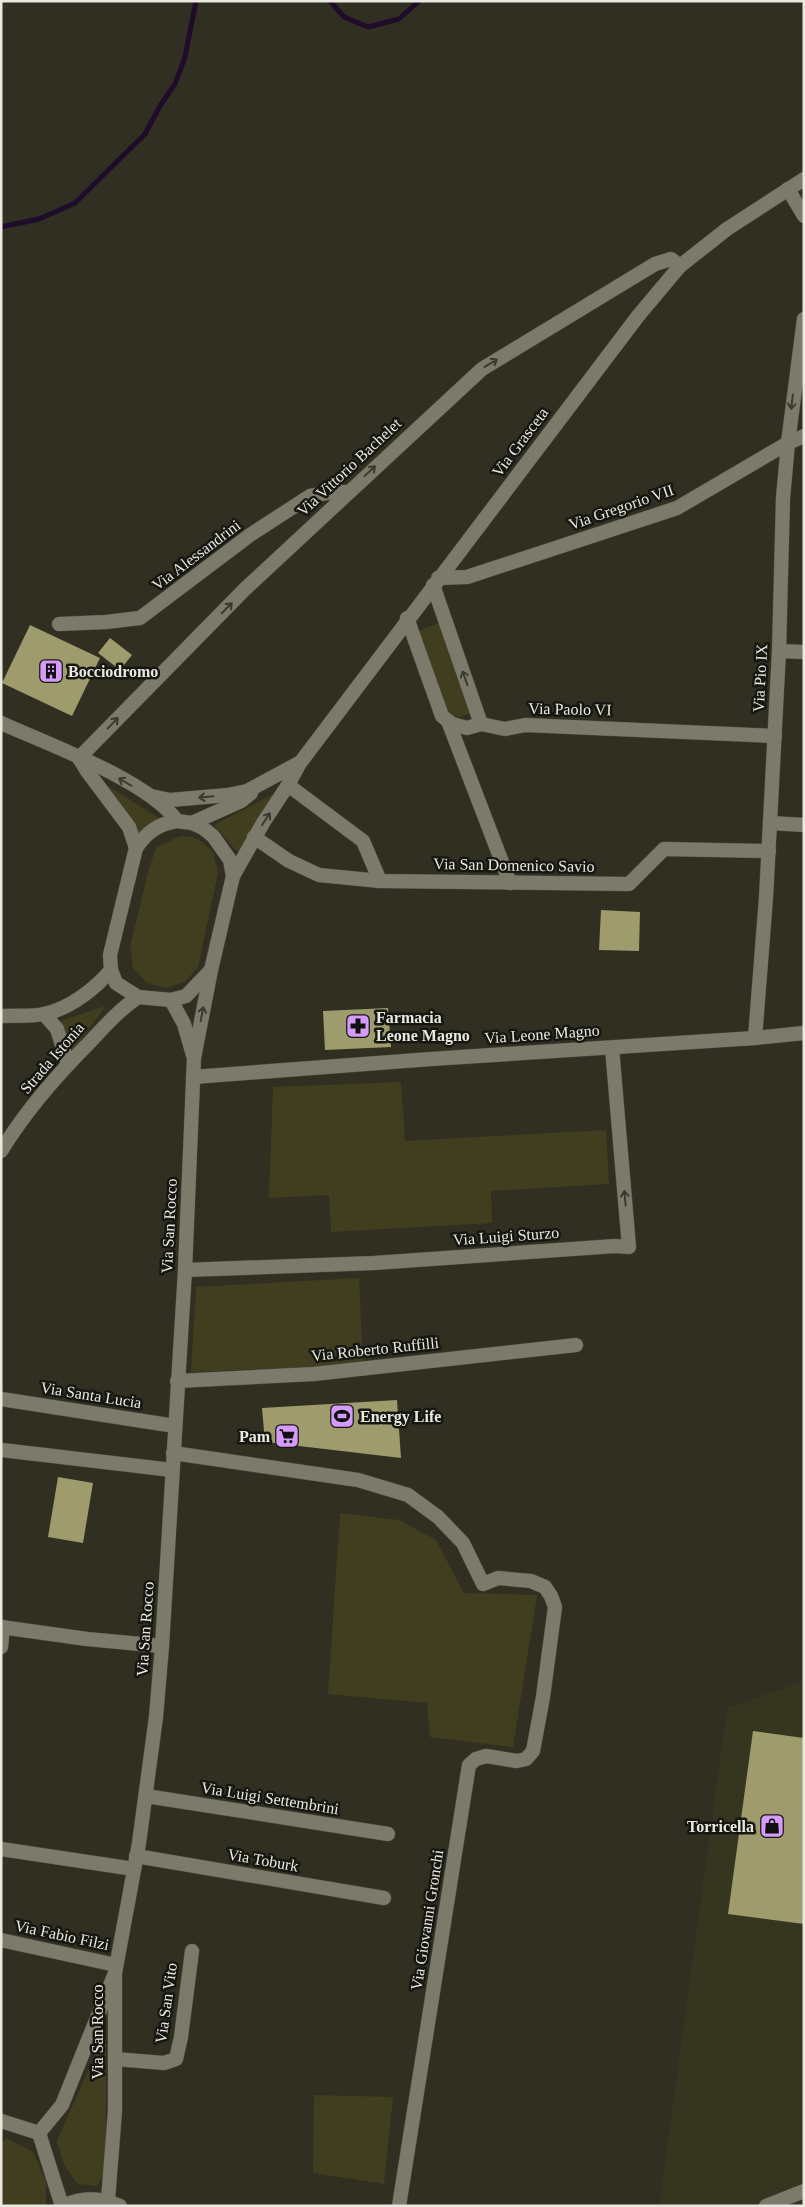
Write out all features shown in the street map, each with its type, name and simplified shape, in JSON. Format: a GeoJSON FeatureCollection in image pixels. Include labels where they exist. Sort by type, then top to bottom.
{"type":"FeatureCollection","features":[{"type":"Feature","properties":{"kind":"street","name":"Via Grasceta"},"geometry":{"type":"LineString","coordinates":[[232,876],[300,763],[638,316],[680,266],[727,229],[804,179]]}},
{"type":"Feature","properties":{"kind":"street"},"geometry":{"type":"LineString","coordinates":[[788,188],[804,216]]}},
{"type":"Feature","properties":{"kind":"street","name":"Via Vittorio Bachelet"},"geometry":{"type":"LineString","coordinates":[[79,758],[245,589],[347,492],[482,369],[655,264],[671,259],[680,266]]}},
{"type":"Feature","properties":{"kind":"street","name":"Via Pio IX"},"geometry":{"type":"LineString","coordinates":[[755,1038],[769,851],[779,651],[784,498],[788,443],[804,319]]}},
{"type":"Feature","properties":{"kind":"street","name":"Via Gregorio VII"},"geometry":{"type":"LineString","coordinates":[[435,582],[467,577],[677,508],[788,443],[804,436]]}},
{"type":"Feature","properties":{"kind":"street","name":"Via Alessandrini"},"geometry":{"type":"LineString","coordinates":[[60,624],[140,618],[250,535],[310,496],[332,492],[347,492]]}},
{"type":"Feature","properties":{"kind":"street"},"geometry":{"type":"LineString","coordinates":[[435,582],[481,724]]}},
{"type":"Feature","properties":{"kind":"street"},"geometry":{"type":"LineString","coordinates":[[408,618],[442,716],[448,721],[510,883]]}},
{"type":"Feature","properties":{"kind":"street"},"geometry":{"type":"LineString","coordinates":[[779,651],[804,652]]}},
{"type":"Feature","properties":{"kind":"street","name":"Via Paolo VI"},"geometry":{"type":"LineString","coordinates":[[448,721],[467,728],[481,724],[505,729],[525,725],[775,736]]}},
{"type":"Feature","properties":{"kind":"street"},"geometry":{"type":"LineString","coordinates":[[1,723],[92,763],[151,796],[178,821]]}},
{"type":"Feature","properties":{"kind":"street"},"geometry":{"type":"LineString","coordinates":[[79,758],[86,771],[129,827],[136,848]]}},
{"type":"Feature","properties":{"kind":"street"},"geometry":{"type":"LineString","coordinates":[[151,796],[170,800],[228,796],[259,786],[300,763]]}},
{"type":"Feature","properties":{"kind":"street"},"geometry":{"type":"LineString","coordinates":[[288,785],[363,841],[380,880]]}},
{"type":"Feature","properties":{"kind":"street"},"geometry":{"type":"LineString","coordinates":[[192,823],[241,802],[259,786]]}},
{"type":"Feature","properties":{"kind":"street"},"geometry":{"type":"LineString","coordinates":[[194,1058],[210,970],[232,876],[230,860],[213,836],[192,823],[178,821],[165,823],[154,828],[136,848],[110,955],[111,970],[116,983],[138,997],[171,1000],[186,996],[210,970]]}},
{"type":"Feature","properties":{"kind":"street"},"geometry":{"type":"LineString","coordinates":[[770,823],[804,825]]}},
{"type":"Feature","properties":{"kind":"street","name":"Via San Domenico Savio"},"geometry":{"type":"LineString","coordinates":[[254,838],[289,861],[319,875],[380,880],[629,884],[664,849],[769,851]]}},
{"type":"Feature","properties":{"kind":"street"},"geometry":{"type":"LineString","coordinates":[[1,1016],[44,1014],[76,999],[95,986],[111,970]]}},
{"type":"Feature","properties":{"kind":"street","name":"Strada Istonia"},"geometry":{"type":"LineString","coordinates":[[1,1151],[14,1130],[68,1064],[123,1007],[138,997]]}},
{"type":"Feature","properties":{"kind":"street"},"geometry":{"type":"LineString","coordinates":[[171,1000],[184,1024],[194,1058]]}},
{"type":"Feature","properties":{"kind":"street"},"geometry":{"type":"LineString","coordinates":[[44,1014],[57,1029],[68,1064]]}},
{"type":"Feature","properties":{"kind":"street","name":"Via Leone Magno"},"geometry":{"type":"LineString","coordinates":[[193,1077],[804,1033]]}},
{"type":"Feature","properties":{"kind":"street","name":"Via Luigi Sturzo"},"geometry":{"type":"LineString","coordinates":[[185,1270],[374,1263],[629,1247],[612,1048]]}},
{"type":"Feature","properties":{"kind":"street","name":"Via San Rocco"},"geometry":{"type":"LineString","coordinates":[[114,2203],[115,1969],[146,1796],[162,1646],[185,1270],[194,1058]]}},
{"type":"Feature","properties":{"kind":"street","name":"Via Roberto Ruffilli"},"geometry":{"type":"LineString","coordinates":[[177,1382],[314,1374],[576,1344]]}},
{"type":"Feature","properties":{"kind":"street","name":"Via Santa Lucia"},"geometry":{"type":"LineString","coordinates":[[1,1399],[175,1426]]}},
{"type":"Feature","properties":{"kind":"street"},"geometry":{"type":"LineString","coordinates":[[2,1450],[172,1470]]}},
{"type":"Feature","properties":{"kind":"street","name":"Via Giovanni Gronchi"},"geometry":{"type":"LineString","coordinates":[[173,1453],[358,1480],[408,1495],[438,1517],[463,1543],[483,1584],[498,1578],[531,1581],[544,1587],[551,1596],[554,1607],[543,1696],[533,1751],[526,1759],[517,1762],[486,1756],[476,1759],[469,1765],[399,2206]]}},
{"type":"Feature","properties":{"kind":"street"},"geometry":{"type":"LineString","coordinates":[[1,1646],[2,1627],[86,1639],[162,1646]]}},
{"type":"Feature","properties":{"kind":"street","name":"Via Luigi Settembrini"},"geometry":{"type":"LineString","coordinates":[[146,1796],[388,1834]]}},
{"type":"Feature","properties":{"kind":"street","name":"Via Toburk"},"geometry":{"type":"LineString","coordinates":[[1,1849],[135,1863],[384,1898]]}},
{"type":"Feature","properties":{"kind":"street","name":"Via Fabio Filzi"},"geometry":{"type":"LineString","coordinates":[[1,1940],[115,1969]]}},
{"type":"Feature","properties":{"kind":"street","name":"Via San Vito"},"geometry":{"type":"LineString","coordinates":[[115,2059],[164,2063],[176,2059],[181,2037],[192,1951]]}},
{"type":"Feature","properties":{"kind":"street"},"geometry":{"type":"LineString","coordinates":[[39,2133],[62,2105],[115,1969]]}},
{"type":"Feature","properties":{"kind":"street"},"geometry":{"type":"LineString","coordinates":[[1,2121],[39,2133]]}},
{"type":"Feature","properties":{"kind":"street"},"geometry":{"type":"LineString","coordinates":[[39,2133],[62,2206],[77,2200],[92,2198],[114,2203]]}},
{"type":"Feature","properties":{"kind":"street"},"geometry":{"type":"LineString","coordinates":[[766,2206],[804,2191]]}},
{"type":"Feature","properties":{"kind":"shaded area"},"geometry":{"type":"Polygon","coordinates":[[[442,622],[471,713],[448,721],[418,631],[442,622]]]}},
{"type":"Feature","properties":{"kind":"shaded area"},"geometry":{"type":"Polygon","coordinates":[[[108,786],[162,820],[139,835],[108,786]]]}},
{"type":"Feature","properties":{"kind":"shaded area"},"geometry":{"type":"Polygon","coordinates":[[[273,794],[239,854],[214,825],[273,794]]]}},
{"type":"Feature","properties":{"kind":"shaded area"},"geometry":{"type":"Polygon","coordinates":[[[180,836],[193,837],[213,852],[218,873],[198,967],[185,982],[166,988],[147,983],[133,968],[130,947],[148,872],[156,848],[180,836]]]}},
{"type":"Feature","properties":{"kind":"shaded area"},"geometry":{"type":"Polygon","coordinates":[[[106,1006],[73,1050],[60,1021],[106,1006]]]}},
{"type":"Feature","properties":{"kind":"shaded area"},"geometry":{"type":"Polygon","coordinates":[[[401,1082],[405,1141],[606,1130],[609,1184],[491,1191],[492,1223],[331,1232],[329,1195],[269,1198],[273,1087],[401,1082]]]}},
{"type":"Feature","properties":{"kind":"shaded area"},"geometry":{"type":"Polygon","coordinates":[[[359,1278],[363,1365],[191,1372],[196,1287],[359,1278]]]}},
{"type":"Feature","properties":{"kind":"shaded area"},"geometry":{"type":"Polygon","coordinates":[[[340,1513],[399,1520],[436,1540],[464,1593],[537,1595],[513,1747],[430,1737],[427,1703],[328,1694],[340,1513]]]}},
{"type":"Feature","properties":{"kind":"shaded area"},"geometry":{"type":"Polygon","coordinates":[[[804,1681],[804,2206],[659,2206],[727,1708],[804,1681]]]}},
{"type":"Feature","properties":{"kind":"shaded area"},"geometry":{"type":"Polygon","coordinates":[[[106,2030],[106,2169],[97,2186],[78,2184],[64,2165],[57,2141],[106,2030]]]}},
{"type":"Feature","properties":{"kind":"shaded area"},"geometry":{"type":"Polygon","coordinates":[[[314,2095],[393,2097],[384,2184],[313,2173],[314,2095]]]}},
{"type":"Feature","properties":{"kind":"shaded area"},"geometry":{"type":"Polygon","coordinates":[[[7,2138],[33,2152],[46,2181],[46,2206],[1,2206],[1,2143],[7,2138]]]}},
{"type":"Feature","properties":{"kind":"building","name":"Bocciodromo"},"geometry":{"type":"Polygon","coordinates":[[[30,625],[100,658],[72,716],[2,683],[30,625]]]}},
{"type":"Feature","properties":{"kind":"building"},"geometry":{"type":"Polygon","coordinates":[[[110,638],[132,655],[120,670],[98,653],[110,638]]]}},
{"type":"Feature","properties":{"kind":"building"},"geometry":{"type":"Polygon","coordinates":[[[601,910],[640,912],[639,951],[599,950],[601,910]]]}},
{"type":"Feature","properties":{"kind":"building"},"geometry":{"type":"Polygon","coordinates":[[[388,1008],[391,1047],[325,1050],[323,1011],[388,1008]]]}},
{"type":"Feature","properties":{"kind":"building"},"geometry":{"type":"Polygon","coordinates":[[[397,1400],[401,1458],[265,1442],[262,1408],[397,1400]]]}},
{"type":"Feature","properties":{"kind":"building"},"geometry":{"type":"Polygon","coordinates":[[[58,1477],[93,1483],[83,1543],[48,1537],[58,1477]]]}},
{"type":"Feature","properties":{"kind":"building","name":"Torricella"},"geometry":{"type":"Polygon","coordinates":[[[753,1731],[804,1738],[804,1924],[728,1914],[753,1731]]]}},
{"type":"Feature","properties":{"kind":"waterway"},"geometry":{"type":"LineString","coordinates":[[1,227],[39,219],[75,203],[145,134],[160,106],[175,84],[185,57],[196,1]]}},
{"type":"Feature","properties":{"kind":"waterway"},"geometry":{"type":"LineString","coordinates":[[330,1],[344,17],[368,27],[399,19],[419,1]]}},
{"type":"Feature","properties":{"kind":"place","name":"Bocciodromo"},"geometry":{"type":"Point","coordinates":[51,671]}},
{"type":"Feature","properties":{"kind":"place","name":"Farmacia Leone Magno"},"geometry":{"type":"Point","coordinates":[358,1026]}},
{"type":"Feature","properties":{"kind":"place","name":"Energy Life"},"geometry":{"type":"Point","coordinates":[342,1416]}},
{"type":"Feature","properties":{"kind":"place","name":"Pam"},"geometry":{"type":"Point","coordinates":[287,1436]}},
{"type":"Feature","properties":{"kind":"place","name":"Torricella"},"geometry":{"type":"Point","coordinates":[772,1826]}}]}
